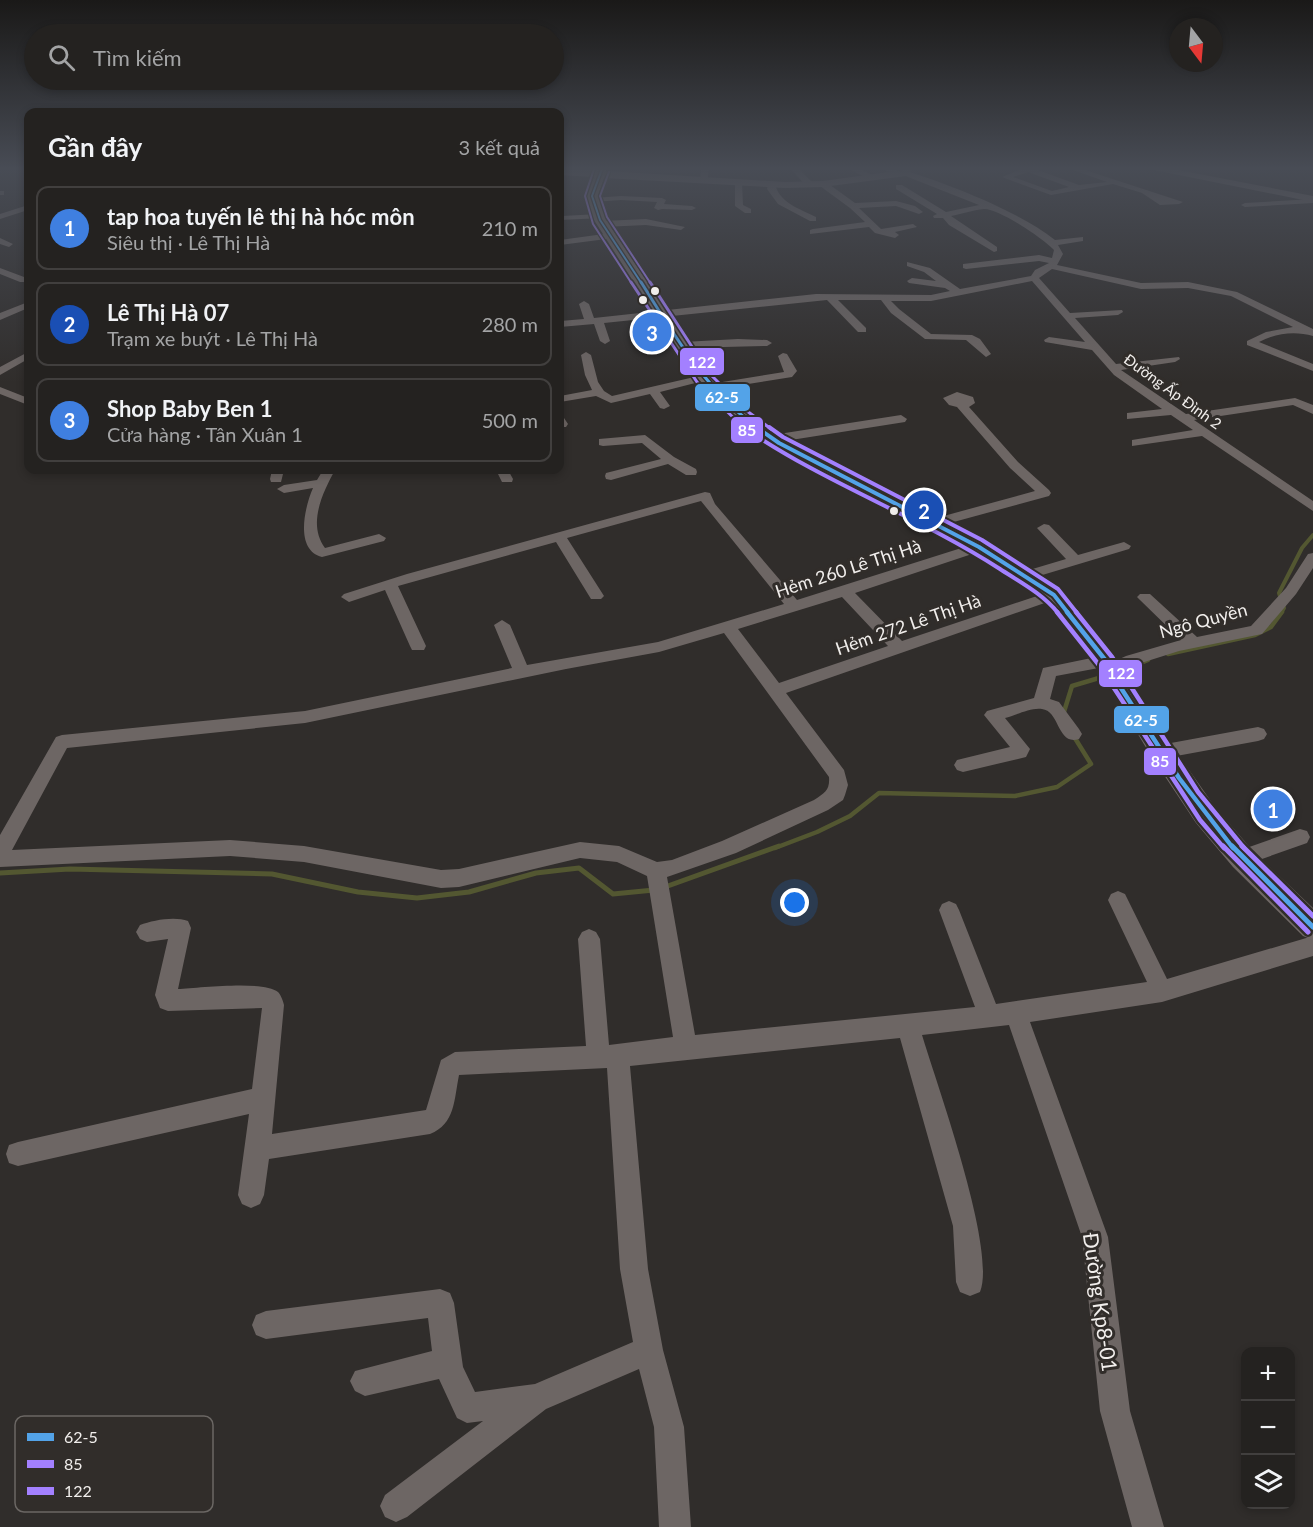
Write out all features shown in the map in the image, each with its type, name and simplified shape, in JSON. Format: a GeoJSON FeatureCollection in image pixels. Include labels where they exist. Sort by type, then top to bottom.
{"type":"FeatureCollection","features":[{"type":"Feature","properties":{"kind":"street"},"geometry":{"type":"LineString","coordinates":[[616,240],[707,382],[742,417],[772,439],[979,547],[1054,595],[1112,674],[1160,752],[1242,858],[1313,927]]}},
{"type":"Feature","properties":{"kind":"street"},"geometry":{"type":"LineString","coordinates":[[980,240],[994,249]]}},
{"type":"Feature","properties":{"kind":"street"},"geometry":{"type":"LineString","coordinates":[[564,324],[830,297],[931,298],[1034,278],[1038,272],[1053,264],[1058,251],[1049,240]]}},
{"type":"Feature","properties":{"kind":"street"},"geometry":{"type":"LineString","coordinates":[[1053,243],[1071,240]]}},
{"type":"Feature","properties":{"kind":"street"},"geometry":{"type":"LineString","coordinates":[[966,266],[1039,258],[1053,264],[1141,286],[1188,285],[1234,294],[1309,331]]}},
{"type":"Feature","properties":{"kind":"street"},"geometry":{"type":"LineString","coordinates":[[910,264],[927,270],[959,293]]}},
{"type":"Feature","properties":{"kind":"street"},"geometry":{"type":"LineString","coordinates":[[3,274],[24,280]]}},
{"type":"Feature","properties":{"kind":"street","name":"Đường Ấp Đình 2"},"geometry":{"type":"LineString","coordinates":[[1034,278],[1114,368],[1178,415],[1313,507]]}},
{"type":"Feature","properties":{"kind":"street"},"geometry":{"type":"LineString","coordinates":[[912,281],[947,285]]}},
{"type":"Feature","properties":{"kind":"street"},"geometry":{"type":"LineString","coordinates":[[830,297],[861,330]]}},
{"type":"Feature","properties":{"kind":"street"},"geometry":{"type":"LineString","coordinates":[[885,299],[895,311],[929,337],[968,337],[976,341],[986,354]]}},
{"type":"Feature","properties":{"kind":"street"},"geometry":{"type":"LineString","coordinates":[[584,304],[605,341]]}},
{"type":"Feature","properties":{"kind":"street"},"geometry":{"type":"LineString","coordinates":[[0,317],[24,307]]}},
{"type":"Feature","properties":{"kind":"street"},"geometry":{"type":"LineString","coordinates":[[1067,316],[1118,312]]}},
{"type":"Feature","properties":{"kind":"street"},"geometry":{"type":"LineString","coordinates":[[1291,322],[1313,319]]}},
{"type":"Feature","properties":{"kind":"street"},"geometry":{"type":"LineString","coordinates":[[1309,331],[1276,331],[1258,337],[1251,343],[1313,368]]}},
{"type":"Feature","properties":{"kind":"street"},"geometry":{"type":"LineString","coordinates":[[1049,340],[1095,347]]}},
{"type":"Feature","properties":{"kind":"street"},"geometry":{"type":"LineString","coordinates":[[683,345],[767,343]]}},
{"type":"Feature","properties":{"kind":"street"},"geometry":{"type":"LineString","coordinates":[[586,355],[590,375],[599,392],[606,398],[616,400],[653,390],[707,382],[788,375],[791,371],[783,356]]}},
{"type":"Feature","properties":{"kind":"street"},"geometry":{"type":"LineString","coordinates":[[0,372],[24,357]]}},
{"type":"Feature","properties":{"kind":"street"},"geometry":{"type":"LineString","coordinates":[[1114,368],[1175,359]]}},
{"type":"Feature","properties":{"kind":"street"},"geometry":{"type":"LineString","coordinates":[[0,390],[24,400]]}},
{"type":"Feature","properties":{"kind":"street"},"geometry":{"type":"LineString","coordinates":[[653,390],[664,406]]}},
{"type":"Feature","properties":{"kind":"street"},"geometry":{"type":"LineString","coordinates":[[564,398],[599,392]]}},
{"type":"Feature","properties":{"kind":"street"},"geometry":{"type":"LineString","coordinates":[[1131,416],[1178,415],[1295,401],[1313,410]]}},
{"type":"Feature","properties":{"kind":"street"},"geometry":{"type":"LineString","coordinates":[[934,523],[1044,493],[1014,465],[962,405]]}},
{"type":"Feature","properties":{"kind":"street"},"geometry":{"type":"LineString","coordinates":[[772,439],[902,419]]}},
{"type":"Feature","properties":{"kind":"street"},"geometry":{"type":"LineString","coordinates":[[1136,443],[1204,432]]}},
{"type":"Feature","properties":{"kind":"street"},"geometry":{"type":"LineString","coordinates":[[603,442],[645,439],[670,460],[691,472]]}},
{"type":"Feature","properties":{"kind":"street"},"geometry":{"type":"LineString","coordinates":[[611,476],[670,460]]}},
{"type":"Feature","properties":{"kind":"street"},"geometry":{"type":"LineString","coordinates":[[327,474],[311,506],[312,532],[316,547],[322,553],[379,538]]}},
{"type":"Feature","properties":{"kind":"street"},"geometry":{"type":"LineString","coordinates":[[279,479],[321,483]]}},
{"type":"Feature","properties":{"kind":"street"},"geometry":{"type":"LineString","coordinates":[[1298,497],[1313,494]]}},
{"type":"Feature","properties":{"kind":"street"},"geometry":{"type":"LineString","coordinates":[[349,597],[705,496],[709,505],[794,606]]}},
{"type":"Feature","properties":{"kind":"street"},"geometry":{"type":"LineString","coordinates":[[1044,528],[1075,560]]}},
{"type":"Feature","properties":{"kind":"street"},"geometry":{"type":"LineString","coordinates":[[559,536],[597,596]]}},
{"type":"Feature","properties":{"kind":"street"},"geometry":{"type":"LineString","coordinates":[[1024,576],[1124,546]]}},
{"type":"Feature","properties":{"kind":"street","name":"Hẻm 260 Lê Thị Hà"},"geometry":{"type":"LineString","coordinates":[[0,853],[63,741],[305,717],[522,672],[659,647],[845,591],[979,547]]}},
{"type":"Feature","properties":{"kind":"street","name":"Ngô Quyền"},"geometry":{"type":"LineString","coordinates":[[1041,702],[1049,672],[1112,674],[1132,660],[1178,646],[1191,639],[1256,630],[1292,591],[1312,564]]}},
{"type":"Feature","properties":{"kind":"street"},"geometry":{"type":"LineString","coordinates":[[390,584],[418,646]]}},
{"type":"Feature","properties":{"kind":"street"},"geometry":{"type":"LineString","coordinates":[[845,591],[898,648]]}},
{"type":"Feature","properties":{"kind":"street","name":"Hẻm 272 Lê Thị Hà"},"geometry":{"type":"LineString","coordinates":[[776,690],[1054,595]]}},
{"type":"Feature","properties":{"kind":"street"},"geometry":{"type":"LineString","coordinates":[[1145,597],[1191,639]]}},
{"type":"Feature","properties":{"kind":"street"},"geometry":{"type":"LineString","coordinates":[[502,625],[522,672]]}},
{"type":"Feature","properties":{"kind":"street"},"geometry":{"type":"LineString","coordinates":[[658,882],[672,868],[729,846],[821,805],[837,795],[838,775],[728,627]]}},
{"type":"Feature","properties":{"kind":"street"},"geometry":{"type":"LineString","coordinates":[[963,765],[1020,752],[1021,749],[993,715],[1041,702],[1053,706],[1073,735]]}},
{"type":"Feature","properties":{"kind":"street"},"geometry":{"type":"LineString","coordinates":[[1160,752],[1258,734]]}},
{"type":"Feature","properties":{"kind":"street"},"geometry":{"type":"LineString","coordinates":[[1242,858],[1300,837]]}},
{"type":"Feature","properties":{"kind":"street"},"geometry":{"type":"LineString","coordinates":[[0,859],[230,848],[304,854],[441,879],[459,878],[580,850],[619,854],[658,882],[686,1047]]}},
{"type":"Feature","properties":{"kind":"street"},"geometry":{"type":"LineString","coordinates":[[1118,900],[1162,991]]}},
{"type":"Feature","properties":{"kind":"street"},"geometry":{"type":"LineString","coordinates":[[949,910],[990,1017]]}},
{"type":"Feature","properties":{"kind":"street"},"geometry":{"type":"LineString","coordinates":[[147,932],[181,928],[166,994],[168,1000],[263,997],[270,1000],[273,1005],[251,1195]]}},
{"type":"Feature","properties":{"kind":"street"},"geometry":{"type":"LineString","coordinates":[[589,939],[608,1057],[634,1269],[649,1350],[669,1427],[675,1527]]}},
{"type":"Feature","properties":{"kind":"street"},"geometry":{"type":"LineString","coordinates":[[258,1148],[429,1122],[439,1113],[449,1068],[455,1064],[608,1057],[1016,1014],[1162,991],[1313,946]]}},
{"type":"Feature","properties":{"kind":"street","name":"Đường Kp8-01"},"geometry":{"type":"LineString","coordinates":[[1016,1014],[1095,1237],[1114,1411],[1148,1527]]}},
{"type":"Feature","properties":{"kind":"street"},"geometry":{"type":"LineString","coordinates":[[908,1026],[966,1226],[970,1282]]}},
{"type":"Feature","properties":{"kind":"street"},"geometry":{"type":"LineString","coordinates":[[18,1154],[262,1099]]}},
{"type":"Feature","properties":{"kind":"street"},"geometry":{"type":"LineString","coordinates":[[266,1325],[440,1303],[448,1362],[467,1408],[536,1399]]}},
{"type":"Feature","properties":{"kind":"street"},"geometry":{"type":"LineString","coordinates":[[396,1506],[536,1399],[649,1350]]}},
{"type":"Feature","properties":{"kind":"street"},"geometry":{"type":"LineString","coordinates":[[365,1381],[448,1362]]}},
{"type":"Feature","properties":{"kind":"waterway"},"geometry":{"type":"LineString","coordinates":[[1281,613],[1284,608],[1279,593],[1302,548],[1313,535]]}},
{"type":"Feature","properties":{"kind":"waterway"},"geometry":{"type":"LineString","coordinates":[[1168,654],[1255,635],[1271,627],[1282,612]]}},
{"type":"Feature","properties":{"kind":"waterway"},"geometry":{"type":"LineString","coordinates":[[1126,669],[1148,660]]}},
{"type":"Feature","properties":{"kind":"waterway"},"geometry":{"type":"LineString","coordinates":[[1063,715],[1072,686],[1109,675]]}},
{"type":"Feature","properties":{"kind":"waterway"},"geometry":{"type":"LineString","coordinates":[[775,848],[850,816],[879,793],[1015,796],[1057,787],[1091,764],[1073,735]]}},
{"type":"Feature","properties":{"kind":"waterway"},"geometry":{"type":"LineString","coordinates":[[665,887],[779,846]]}},
{"type":"Feature","properties":{"kind":"waterway"},"geometry":{"type":"LineString","coordinates":[[0,873],[70,869],[272,874],[358,892],[417,898],[469,892],[536,873],[579,868],[613,894],[654,890]]}},
{"type":"Feature","properties":{"kind":"transit line","name":"85"},"geometry":{"type":"LineString","coordinates":[[604,240],[697,382],[737,423],[776,450],[975,553],[1049,601],[1099,665],[1200,820],[1238,864],[1308,932]]}},
{"type":"Feature","properties":{"kind":"transit line","name":"62-5"},"geometry":{"type":"LineString","coordinates":[[613,240],[703,378],[742,417],[779,443],[979,547],[1054,595],[1106,661],[1110,671],[1165,756],[1209,819],[1246,862],[1313,927]]}},
{"type":"Feature","properties":{"kind":"transit line","name":"122"},"geometry":{"type":"LineString","coordinates":[[622,240],[709,373],[747,411],[783,437],[982,540],[1058,589],[1112,657],[1170,751],[1213,812],[1249,853],[1313,916]]}},
{"type":"Feature","properties":{"kind":"place","name":"Shop Baby Ben 1"},"geometry":{"type":"Point","coordinates":[652,332]}},
{"type":"Feature","properties":{"kind":"place","name":"Lê Thị Hà 07"},"geometry":{"type":"Point","coordinates":[924,510]}},
{"type":"Feature","properties":{"kind":"place","name":"tap hoa tuyến lê thị hà hóc môn"},"geometry":{"type":"Point","coordinates":[1273,809]}}]}
